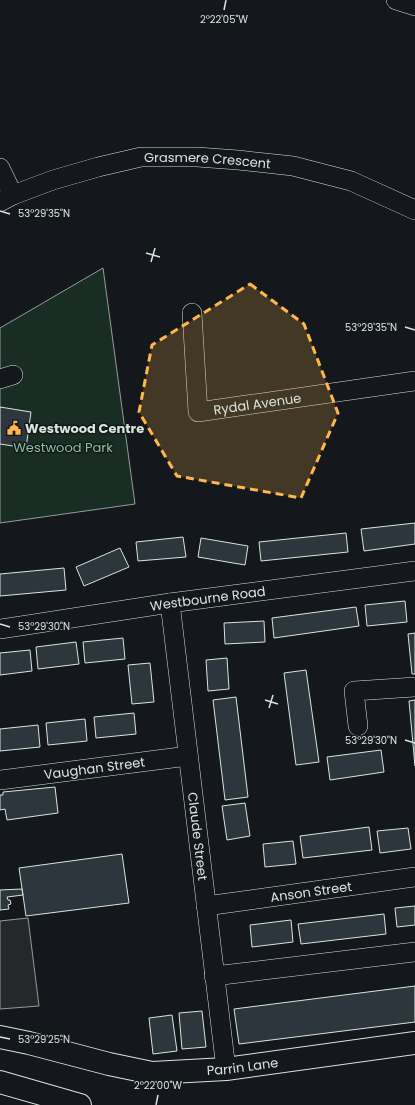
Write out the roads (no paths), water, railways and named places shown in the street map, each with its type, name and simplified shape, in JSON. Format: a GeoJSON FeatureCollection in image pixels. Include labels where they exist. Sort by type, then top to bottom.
{"type":"FeatureCollection","features":[{"type":"Feature","properties":{"kind":"main road","name":"Parrin Lane"},"geometry":{"type":"LineString","coordinates":[[0,1037],[152,1073],[226,1069],[415,1043]]}},
{"type":"Feature","properties":{"kind":"main road"},"geometry":{"type":"LineString","coordinates":[[0,1082],[80,1105]]}},
{"type":"Feature","properties":{"kind":"street"},"geometry":{"type":"LineString","coordinates":[[396,0],[415,6]]}},
{"type":"Feature","properties":{"kind":"street","name":"Grasmere Crescent"},"geometry":{"type":"LineString","coordinates":[[6,199],[53,180],[141,157],[197,157],[293,166],[351,181],[415,210]]}},
{"type":"Feature","properties":{"kind":"street"},"geometry":{"type":"LineString","coordinates":[[0,168],[6,199]]}},
{"type":"Feature","properties":{"kind":"street","name":"Rydal Avenue"},"geometry":{"type":"LineString","coordinates":[[192,313],[198,412],[415,381]]}},
{"type":"Feature","properties":{"kind":"street","name":"Westbourne Road"},"geometry":{"type":"LineString","coordinates":[[0,629],[170,603],[415,571]]}},
{"type":"Feature","properties":{"kind":"street","name":"Claude Street"},"geometry":{"type":"LineString","coordinates":[[170,603],[226,1069]]}},
{"type":"Feature","properties":{"kind":"street"},"geometry":{"type":"LineString","coordinates":[[358,726],[354,691],[415,687]]}},
{"type":"Feature","properties":{"kind":"street","name":"Vaughan Street"},"geometry":{"type":"LineString","coordinates":[[0,780],[188,756]]}},
{"type":"Feature","properties":{"kind":"street","name":"Anson Street"},"geometry":{"type":"LineString","coordinates":[[206,906],[415,877]]}},
{"type":"Feature","properties":{"kind":"street"},"geometry":{"type":"LineString","coordinates":[[214,976],[415,952]]}},
{"type":"Feature","properties":{"kind":"place","name":"Westwood Centre"},"geometry":{"type":"Point","coordinates":[14,428]}},
{"type":"Feature","properties":{"kind":"park label","name":"Westwood Park"},"geometry":{"type":"Point","coordinates":[63,447]}}]}
